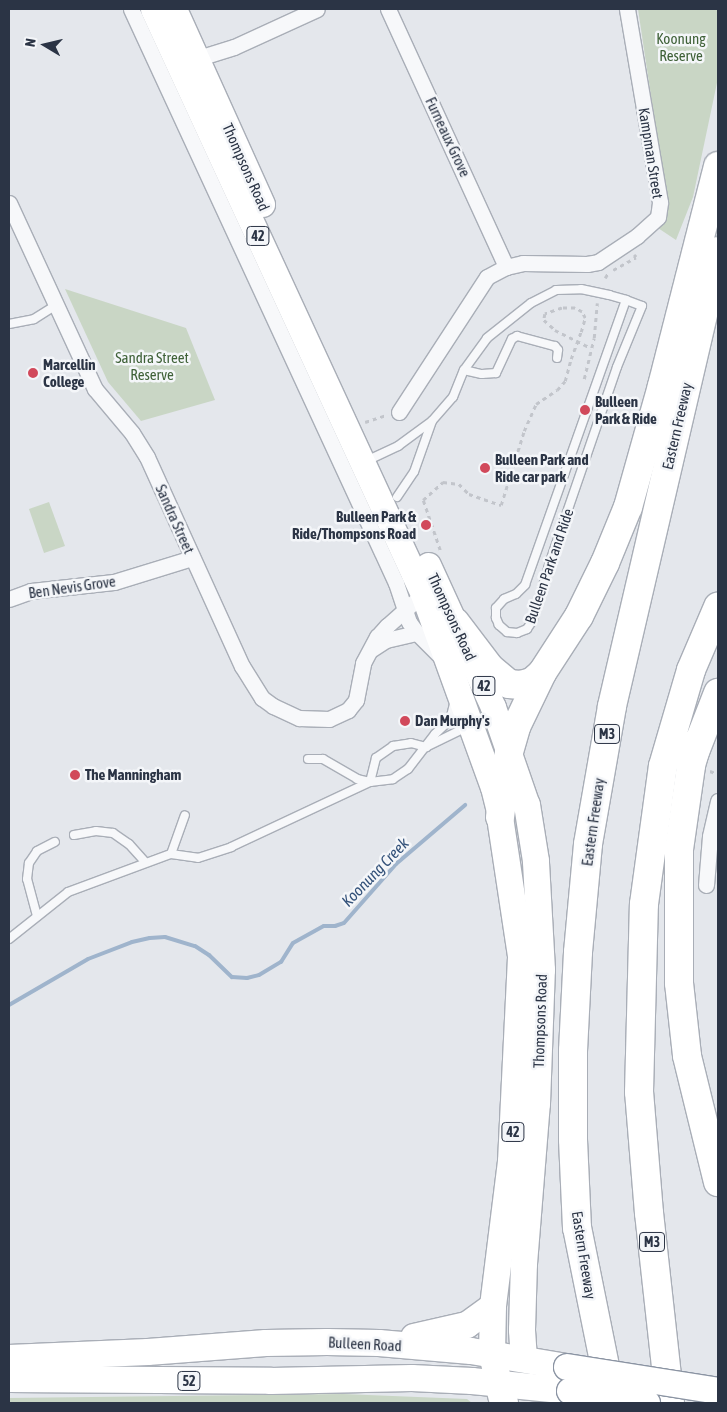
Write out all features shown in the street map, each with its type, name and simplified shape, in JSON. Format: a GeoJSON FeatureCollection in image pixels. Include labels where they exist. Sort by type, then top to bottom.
{"type":"FeatureCollection","features":[{"type":"Feature","properties":{"kind":"highway"},"geometry":{"type":"LineString","coordinates":[[500,817],[509,752],[516,726],[542,673],[562,646],[579,616],[605,563],[628,507],[662,386],[718,166]]}},
{"type":"Feature","properties":{"kind":"highway","name":"Eastern Freeway"},"geometry":{"type":"LineString","coordinates":[[612,1403],[577,1228],[573,1139],[573,1051],[578,952],[588,844],[612,706],[718,251]]}},
{"type":"Feature","properties":{"kind":"highway","name":"M3"},"geometry":{"type":"LineString","coordinates":[[670,1403],[649,1212],[639,1092],[644,904],[663,766],[691,670],[718,607]]}},
{"type":"Feature","properties":{"kind":"highway"},"geometry":{"type":"LineString","coordinates":[[455,622],[490,668],[509,684],[520,685],[532,682],[542,673]]}},
{"type":"Feature","properties":{"kind":"highway","name":"M3"},"geometry":{"type":"LineString","coordinates":[[639,1092],[644,982],[654,905],[673,821],[698,741],[718,693]]}},
{"type":"Feature","properties":{"kind":"highway"},"geometry":{"type":"LineString","coordinates":[[698,741],[691,766],[679,849],[679,983],[687,1056],[716,1174]]}},
{"type":"Feature","properties":{"kind":"highway","name":"Thompsons Road"},"geometry":{"type":"LineString","coordinates":[[524,1359],[522,1330],[524,1264],[537,1114],[542,970],[536,861],[527,805]]}},
{"type":"Feature","properties":{"kind":"highway","name":"Thompsons Road"},"geometry":{"type":"LineString","coordinates":[[500,817],[521,956],[511,1162],[493,1306],[492,1354],[502,1393]]}},
{"type":"Feature","properties":{"kind":"highway"},"geometry":{"type":"LineString","coordinates":[[379,1344],[458,1328],[467,1325],[493,1306]]}},
{"type":"Feature","properties":{"kind":"highway","name":"Bulleen Road"},"geometry":{"type":"LineString","coordinates":[[9,1358],[148,1352],[266,1343],[327,1342],[379,1344],[492,1354],[524,1359],[568,1379],[647,1403]]}},
{"type":"Feature","properties":{"kind":"highway","name":"Bulleen Road"},"geometry":{"type":"LineString","coordinates":[[9,1378],[179,1381],[412,1378],[502,1393],[568,1379],[718,1391]]}},
{"type":"Feature","properties":{"kind":"main road","name":"Thompsons Road"},"geometry":{"type":"LineString","coordinates":[[153,9],[191,67],[361,423],[370,460],[414,602],[448,664],[493,787],[500,817]]}},
{"type":"Feature","properties":{"kind":"main road","name":"Thompsons Road"},"geometry":{"type":"LineString","coordinates":[[174,9],[191,67],[370,460],[397,497],[493,707],[527,805]]}},
{"type":"Feature","properties":{"kind":"main road"},"geometry":{"type":"LineString","coordinates":[[455,622],[477,701],[477,717],[470,725]]}},
{"type":"Feature","properties":{"kind":"street","name":"Thompsons Road"},"geometry":{"type":"LineString","coordinates":[[131,9],[396,583],[414,602],[417,634],[448,664]]}},
{"type":"Feature","properties":{"kind":"street"},"geometry":{"type":"LineString","coordinates":[[191,67],[317,9]]}},
{"type":"Feature","properties":{"kind":"street","name":"Furneaux Grove"},"geometry":{"type":"LineString","coordinates":[[388,9],[506,267]]}},
{"type":"Feature","properties":{"kind":"street","name":"Kampman Street"},"geometry":{"type":"LineString","coordinates":[[398,412],[482,281],[493,272],[524,263],[587,264],[598,262],[637,236],[658,217],[660,202],[628,9]]}},
{"type":"Feature","properties":{"kind":"street","name":"Sandra Street"},"geometry":{"type":"LineString","coordinates":[[9,203],[100,398],[132,433],[147,458],[251,682],[262,698],[284,712],[299,718],[329,719],[348,710],[356,700],[360,670],[370,650],[387,626],[414,602]]}},
{"type":"Feature","properties":{"kind":"street","name":"Ben Nevis Grove"},"geometry":{"type":"LineString","coordinates":[[9,599],[31,591],[114,582],[192,558]]}},
{"type":"Feature","properties":{"kind":"street"},"geometry":{"type":"LineString","coordinates":[[370,650],[386,640],[417,634]]}},
{"type":"Feature","properties":{"kind":"street"},"geometry":{"type":"LineString","coordinates":[[706,885],[710,836],[718,801]]}},
{"type":"Feature","properties":{"kind":"lane"},"geometry":{"type":"LineString","coordinates":[[370,460],[398,446],[432,421],[453,397],[464,370],[487,338],[531,303],[556,290],[580,288],[626,300]]}},
{"type":"Feature","properties":{"kind":"lane","name":"Bulleen Park and Ride"},"geometry":{"type":"LineString","coordinates":[[626,300],[642,306],[618,367],[549,565],[533,620],[527,630],[517,633],[507,632],[499,626],[496,618],[496,608],[504,598],[516,594],[525,585],[626,300]]}},
{"type":"Feature","properties":{"kind":"lane"},"geometry":{"type":"LineString","coordinates":[[9,324],[34,319],[56,305]]}},
{"type":"Feature","properties":{"kind":"lane"},"geometry":{"type":"LineString","coordinates":[[464,370],[482,374],[496,373],[512,339],[517,336],[555,346],[558,350],[557,358]]}},
{"type":"Feature","properties":{"kind":"lane"},"geometry":{"type":"LineString","coordinates":[[397,497],[414,472],[432,421]]}},
{"type":"Feature","properties":{"kind":"lane"},"geometry":{"type":"LineString","coordinates":[[9,939],[68,892],[171,854],[188,858],[208,856],[370,782],[393,779],[403,774],[435,734],[450,720],[456,690]]}},
{"type":"Feature","properties":{"kind":"lane"},"geometry":{"type":"LineString","coordinates":[[370,782],[374,762],[386,749],[400,743],[411,743],[426,747],[470,725]]}},
{"type":"Feature","properties":{"kind":"lane"},"geometry":{"type":"LineString","coordinates":[[308,759],[323,759],[357,779],[370,782]]}},
{"type":"Feature","properties":{"kind":"lane"},"geometry":{"type":"LineString","coordinates":[[171,854],[185,815]]}},
{"type":"Feature","properties":{"kind":"lane"},"geometry":{"type":"LineString","coordinates":[[74,835],[96,830],[113,833],[128,844],[145,862]]}},
{"type":"Feature","properties":{"kind":"lane"},"geometry":{"type":"LineString","coordinates":[[36,916],[27,879],[28,863],[37,851],[55,842]]}},
{"type":"Feature","properties":{"kind":"path"},"geometry":{"type":"LineString","coordinates":[[605,278],[608,273],[636,257]]}},
{"type":"Feature","properties":{"kind":"path"},"geometry":{"type":"LineString","coordinates":[[584,379],[595,330],[597,303]]}},
{"type":"Feature","properties":{"kind":"path"},"geometry":{"type":"LineString","coordinates":[[441,554],[423,500],[443,482],[459,484],[469,494],[501,504],[524,431],[536,404],[557,390],[564,381],[571,359],[580,332],[585,318],[582,312],[575,308],[562,308],[545,314],[544,320],[551,327],[591,348]]}},
{"type":"Feature","properties":{"kind":"path"},"geometry":{"type":"LineString","coordinates":[[361,423],[398,412]]}},
{"type":"Feature","properties":{"kind":"green space","name":"Koonung Reserve"},"geometry":{"type":"Polygon","coordinates":[[[638,9],[718,9],[718,78],[693,197],[676,240],[658,228],[666,215],[667,203],[638,9]]]}},
{"type":"Feature","properties":{"kind":"green space","name":"Sandra Street Reserve"},"geometry":{"type":"Polygon","coordinates":[[[65,289],[186,328],[215,400],[141,421],[108,382],[65,289]]]}},
{"type":"Feature","properties":{"kind":"green space"},"geometry":{"type":"Polygon","coordinates":[[[49,502],[65,546],[44,553],[29,509],[49,502]]]}},
{"type":"Feature","properties":{"kind":"green space"},"geometry":{"type":"Polygon","coordinates":[[[343,1394],[467,1399],[472,1403],[9,1403],[9,1398],[343,1394]]]}},
{"type":"Feature","properties":{"kind":"waterway","name":"Koonung Creek"},"geometry":{"type":"LineString","coordinates":[[9,1005],[88,959],[132,942],[150,938],[165,937],[195,946],[209,955],[232,977],[247,978],[259,975],[281,962],[293,943],[324,926],[335,926],[344,923],[396,864],[465,805]]}},
{"type":"Feature","properties":{"kind":"place","name":"Marcellin College"},"geometry":{"type":"Point","coordinates":[33,373]}},
{"type":"Feature","properties":{"kind":"place","name":"Bulleen Park & Ride"},"geometry":{"type":"Point","coordinates":[585,410]}},
{"type":"Feature","properties":{"kind":"place","name":"Bulleen Park and Ride car park"},"geometry":{"type":"Point","coordinates":[485,468]}},
{"type":"Feature","properties":{"kind":"place","name":"Bulleen Park & Ride/Thompsons Road"},"geometry":{"type":"Point","coordinates":[426,525]}},
{"type":"Feature","properties":{"kind":"place","name":"Dan Murphy's"},"geometry":{"type":"Point","coordinates":[405,721]}},
{"type":"Feature","properties":{"kind":"place","name":"The Manningham"},"geometry":{"type":"Point","coordinates":[75,775]}}]}
